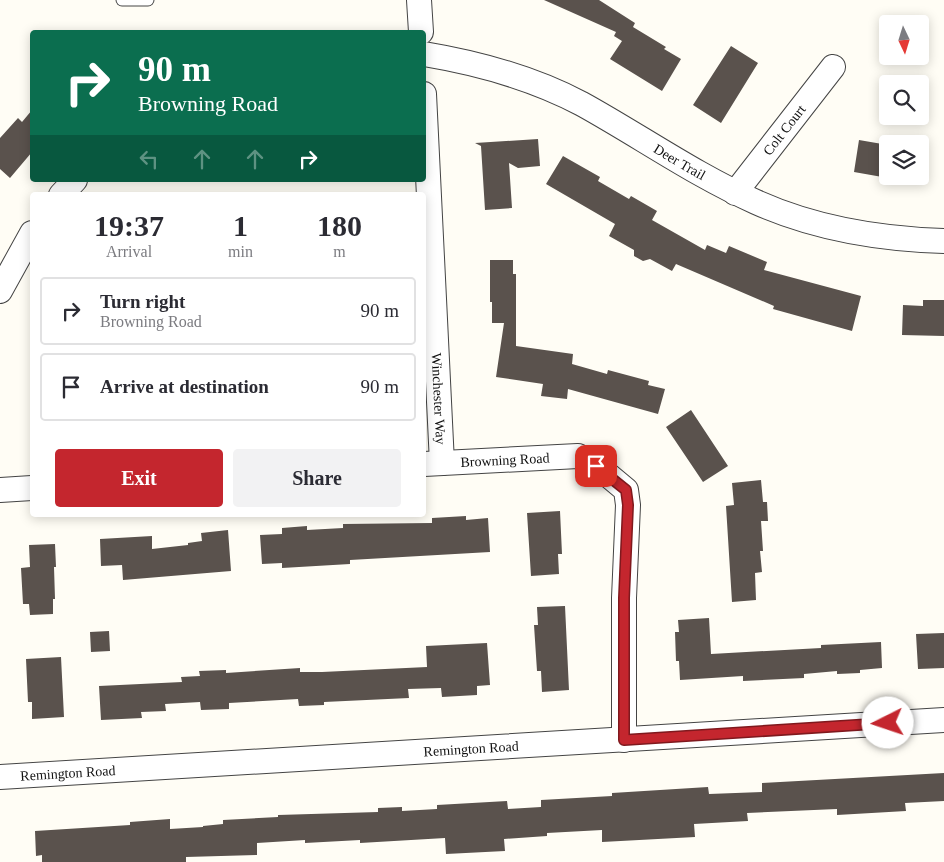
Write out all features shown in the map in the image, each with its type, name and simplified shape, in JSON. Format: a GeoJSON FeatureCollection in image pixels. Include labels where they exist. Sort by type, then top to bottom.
{"type":"FeatureCollection","features":[{"type":"Feature","properties":{"kind":"street"},"geometry":{"type":"LineString","coordinates":[[419,0],[420,30]]}},
{"type":"Feature","properties":{"kind":"street","name":"Deer Trail"},"geometry":{"type":"LineString","coordinates":[[426,54],[454,59],[500,71],[545,86],[581,104],[735,192],[803,220],[849,232],[896,239],[944,241]]}},
{"type":"Feature","properties":{"kind":"street","name":"Colt Court"},"geometry":{"type":"LineString","coordinates":[[735,192],[833,68]]}},
{"type":"Feature","properties":{"kind":"street","name":"Winchester Way"},"geometry":{"type":"LineString","coordinates":[[426,176],[433,463]]}},
{"type":"Feature","properties":{"kind":"street"},"geometry":{"type":"LineString","coordinates":[[65,192],[73,182]]}},
{"type":"Feature","properties":{"kind":"street"},"geometry":{"type":"LineString","coordinates":[[0,291],[30,236]]}},
{"type":"Feature","properties":{"kind":"street","name":"Browning Road"},"geometry":{"type":"LineString","coordinates":[[433,463],[578,456],[596,466],[626,490],[628,505],[624,598],[624,740]]}},
{"type":"Feature","properties":{"kind":"street"},"geometry":{"type":"LineString","coordinates":[[0,490],[30,488]]}},
{"type":"Feature","properties":{"kind":"street","name":"Remington Road"},"geometry":{"type":"LineString","coordinates":[[0,777],[944,720]]}},
{"type":"Feature","properties":{"kind":"lane"},"geometry":{"type":"LineString","coordinates":[[122,0],[148,0]]}},
{"type":"Feature","properties":{"kind":"building"},"geometry":{"type":"Polygon","coordinates":[[[544,0],[599,0],[635,23],[633,27],[666,47],[664,49],[681,59],[662,91],[610,59],[622,41],[614,36],[616,32],[544,0]]]}},
{"type":"Feature","properties":{"kind":"building"},"geometry":{"type":"Polygon","coordinates":[[[731,46],[758,63],[721,123],[693,105],[731,46]]]}},
{"type":"Feature","properties":{"kind":"building"},"geometry":{"type":"Polygon","coordinates":[[[30,112],[30,154],[10,178],[0,169],[0,138],[18,118],[22,122],[30,112]]]}},
{"type":"Feature","properties":{"kind":"building"},"geometry":{"type":"Polygon","coordinates":[[[538,139],[540,166],[518,168],[509,163],[512,208],[485,210],[481,146],[475,143],[538,139]]]}},
{"type":"Feature","properties":{"kind":"building"},"geometry":{"type":"Polygon","coordinates":[[[859,140],[879,143],[879,176],[854,172],[859,140]]]}},
{"type":"Feature","properties":{"kind":"building"},"geometry":{"type":"Polygon","coordinates":[[[563,156],[600,177],[598,181],[629,199],[631,196],[657,211],[652,220],[705,250],[707,245],[726,253],[729,246],[767,262],[764,270],[861,296],[852,331],[773,309],[774,306],[676,264],[672,271],[650,259],[643,261],[634,256],[634,250],[609,236],[615,224],[546,184],[563,156]]]}},
{"type":"Feature","properties":{"kind":"building"},"geometry":{"type":"Polygon","coordinates":[[[490,260],[513,260],[513,274],[516,274],[516,346],[573,354],[572,364],[607,374],[608,370],[649,381],[648,385],[665,389],[658,414],[568,389],[567,399],[541,396],[543,384],[496,377],[504,323],[492,323],[490,260]]]}},
{"type":"Feature","properties":{"kind":"building"},"geometry":{"type":"Polygon","coordinates":[[[923,300],[944,300],[944,336],[902,335],[903,305],[923,306],[923,300]]]}},
{"type":"Feature","properties":{"kind":"building"},"geometry":{"type":"Polygon","coordinates":[[[691,410],[728,466],[703,482],[666,427],[691,410]]]}},
{"type":"Feature","properties":{"kind":"building"},"geometry":{"type":"Polygon","coordinates":[[[761,480],[763,502],[767,502],[768,521],[761,521],[763,551],[760,551],[762,572],[755,573],[756,600],[732,602],[726,506],[734,505],[732,483],[761,480]]]}},
{"type":"Feature","properties":{"kind":"building"},"geometry":{"type":"Polygon","coordinates":[[[560,511],[562,554],[558,554],[559,574],[531,576],[527,513],[560,511]]]}},
{"type":"Feature","properties":{"kind":"building"},"geometry":{"type":"Polygon","coordinates":[[[466,516],[466,520],[488,518],[490,552],[350,560],[350,564],[282,568],[282,563],[262,564],[260,535],[282,534],[282,528],[307,526],[307,530],[343,528],[343,524],[432,523],[432,518],[466,516]]]}},
{"type":"Feature","properties":{"kind":"building"},"geometry":{"type":"Polygon","coordinates":[[[228,530],[231,571],[123,580],[122,565],[101,566],[100,539],[152,536],[152,549],[188,545],[188,543],[202,541],[201,533],[228,530]]]}},
{"type":"Feature","properties":{"kind":"building"},"geometry":{"type":"Polygon","coordinates":[[[55,544],[56,567],[54,567],[55,599],[53,599],[53,614],[30,615],[29,604],[23,604],[21,568],[30,567],[29,545],[55,544]]]}},
{"type":"Feature","properties":{"kind":"building"},"geometry":{"type":"Polygon","coordinates":[[[565,606],[569,690],[542,692],[541,671],[537,671],[534,625],[538,625],[537,607],[565,606]]]}},
{"type":"Feature","properties":{"kind":"building"},"geometry":{"type":"Polygon","coordinates":[[[709,618],[711,654],[821,648],[821,645],[881,642],[882,668],[860,670],[860,673],[837,674],[837,671],[804,674],[804,678],[743,681],[743,676],[680,680],[679,661],[676,661],[675,632],[679,632],[678,620],[709,618]]]}},
{"type":"Feature","properties":{"kind":"building"},"geometry":{"type":"Polygon","coordinates":[[[109,631],[110,651],[91,652],[90,632],[109,631]]]}},
{"type":"Feature","properties":{"kind":"building"},"geometry":{"type":"Polygon","coordinates":[[[944,633],[944,668],[918,669],[916,634],[944,633]]]}},
{"type":"Feature","properties":{"kind":"building"},"geometry":{"type":"Polygon","coordinates":[[[487,643],[490,685],[477,686],[477,695],[442,697],[441,688],[408,689],[409,698],[324,702],[324,705],[299,706],[298,699],[229,703],[229,709],[201,710],[200,702],[165,704],[166,711],[141,712],[142,718],[101,720],[99,686],[182,682],[181,677],[200,676],[199,671],[226,670],[226,673],[300,668],[300,672],[322,672],[427,667],[426,646],[487,643]]]}},
{"type":"Feature","properties":{"kind":"building"},"geometry":{"type":"Polygon","coordinates":[[[61,657],[64,717],[32,719],[32,702],[28,702],[26,659],[61,657]]]}},
{"type":"Feature","properties":{"kind":"building"},"geometry":{"type":"Polygon","coordinates":[[[944,773],[944,801],[905,803],[906,811],[837,815],[837,809],[747,813],[748,821],[694,824],[695,837],[602,842],[602,830],[547,833],[547,836],[504,839],[505,851],[446,854],[445,838],[360,843],[360,840],[305,843],[305,840],[257,843],[257,855],[186,857],[186,862],[42,862],[42,855],[36,856],[35,831],[130,825],[130,822],[170,819],[170,829],[203,827],[223,824],[223,820],[278,817],[278,815],[378,812],[378,808],[402,807],[402,811],[437,809],[437,805],[507,801],[508,809],[541,807],[541,800],[612,796],[612,793],[708,787],[709,794],[762,792],[762,783],[944,773]]]}},
{"type":"Feature","properties":{"kind":"route"},"geometry":{"type":"LineString","coordinates":[[596,466],[626,490],[628,505],[624,598],[624,740],[888,723]]}}]}
